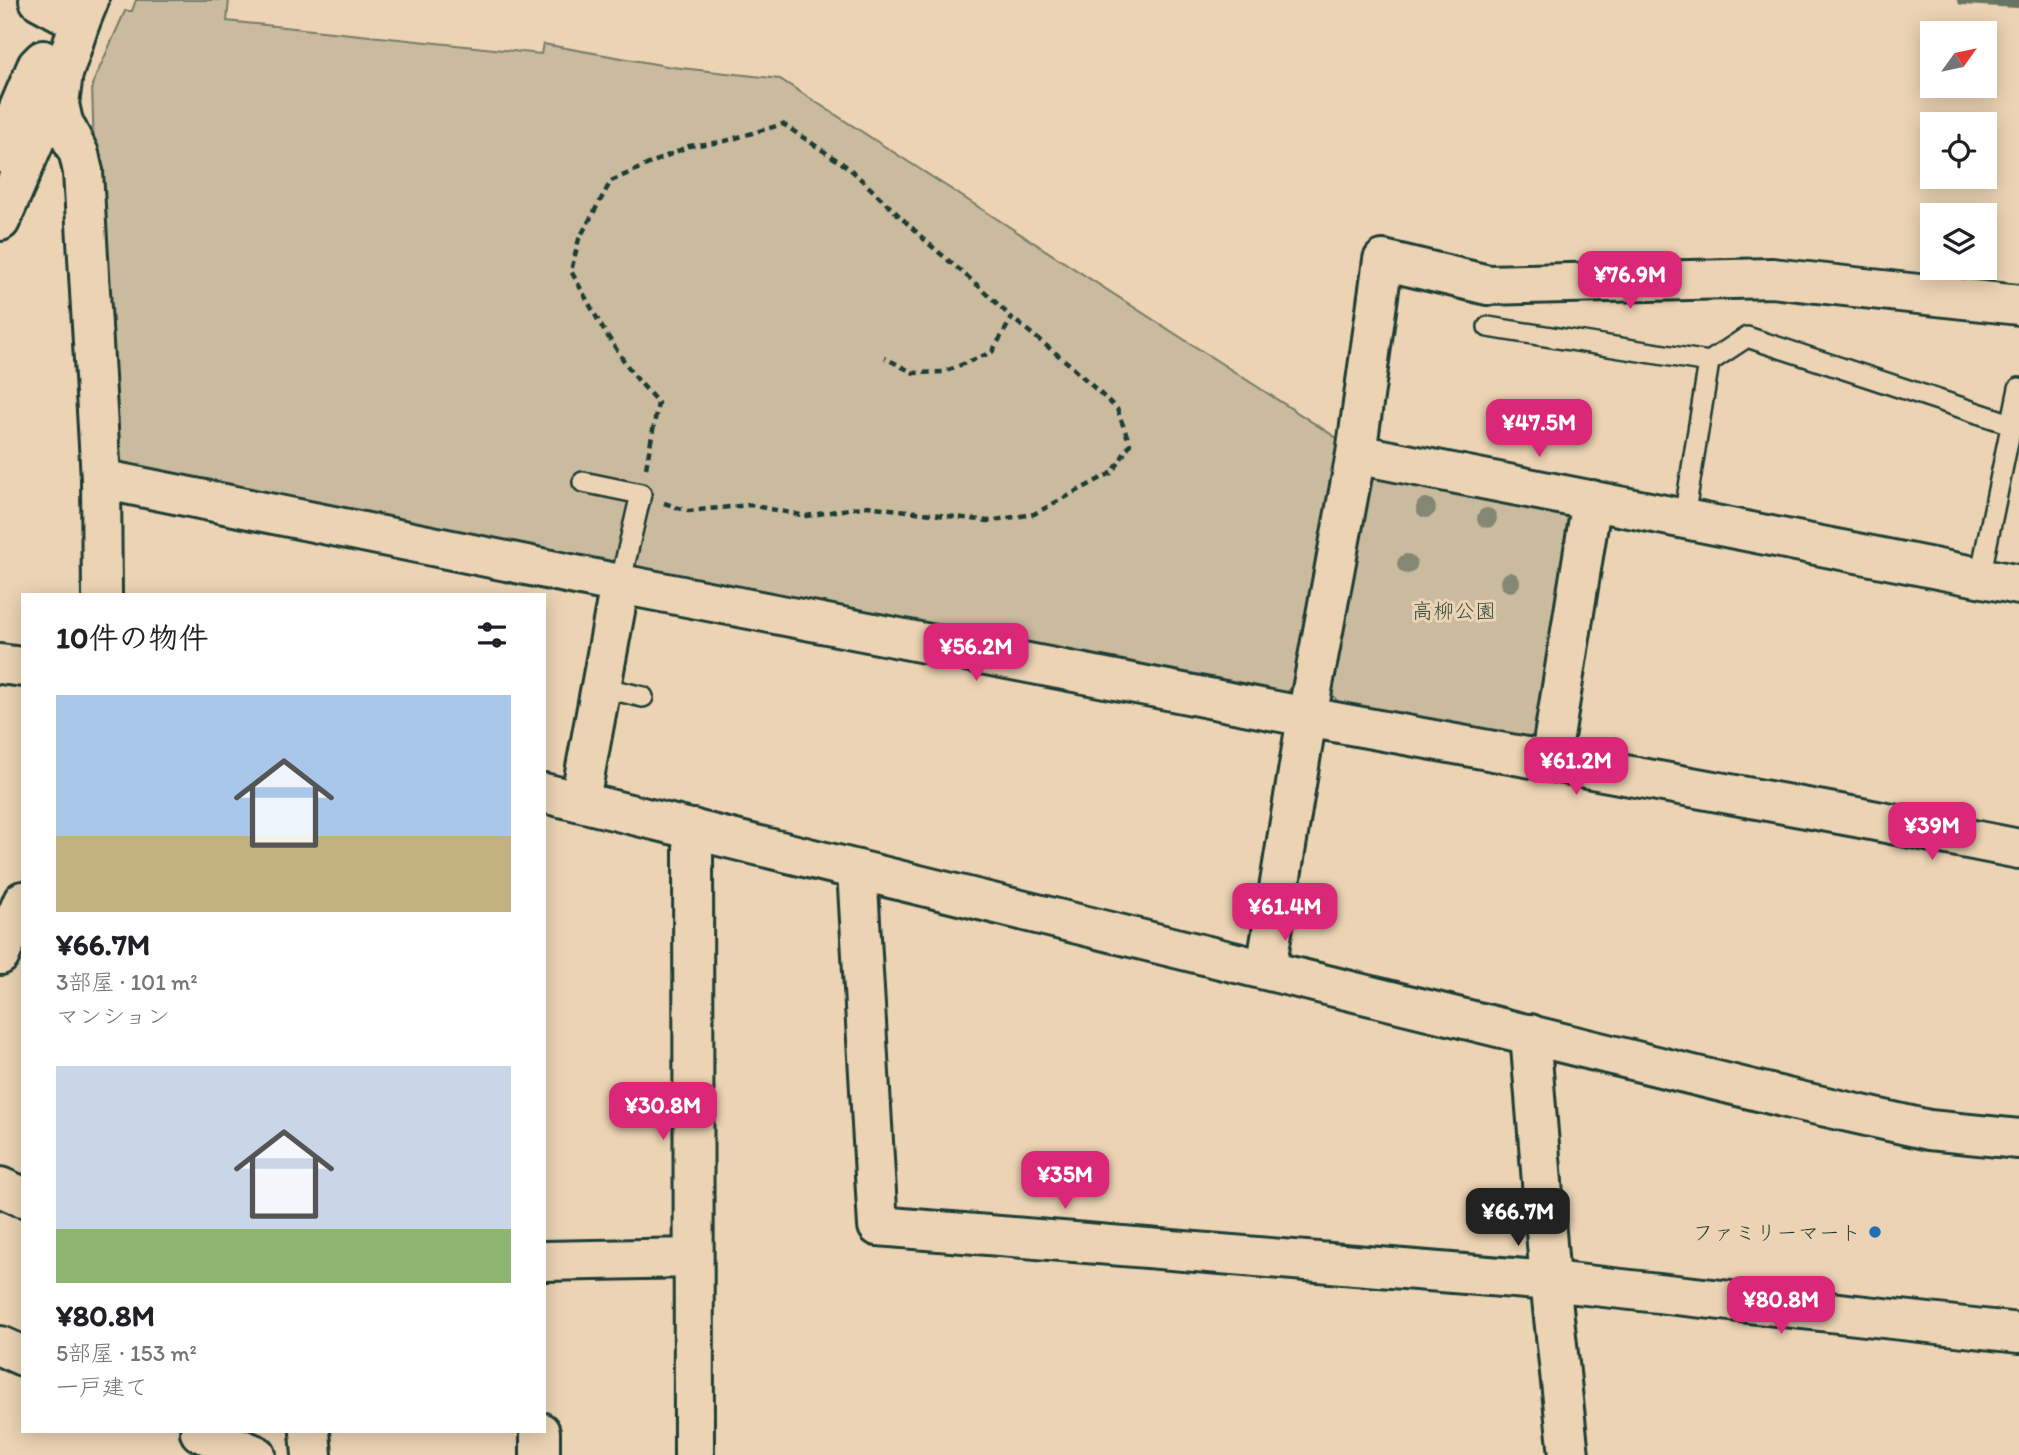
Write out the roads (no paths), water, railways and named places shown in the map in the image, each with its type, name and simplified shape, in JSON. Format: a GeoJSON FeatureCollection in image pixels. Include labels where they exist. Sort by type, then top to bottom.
{"type":"FeatureCollection","features":[{"type":"Feature","properties":{"kind":"street"},"geometry":{"type":"LineString","coordinates":[[39,0],[85,11]]}},
{"type":"Feature","properties":{"kind":"street"},"geometry":{"type":"LineString","coordinates":[[14,154],[62,77],[85,11]]}},
{"type":"Feature","properties":{"kind":"street"},"geometry":{"type":"LineString","coordinates":[[0,221],[37,66],[85,11]]}},
{"type":"Feature","properties":{"kind":"street"},"geometry":{"type":"LineString","coordinates":[[62,77],[60,104],[63,122],[79,155],[83,173],[101,479],[102,593]]}},
{"type":"Feature","properties":{"kind":"street"},"geometry":{"type":"LineString","coordinates":[[14,154],[51,150],[68,157],[83,173]]}},
{"type":"Feature","properties":{"kind":"street"},"geometry":{"type":"LineString","coordinates":[[1266,969],[1307,718],[1356,454],[1383,260],[1488,285],[1772,278],[2019,305]]}},
{"type":"Feature","properties":{"kind":"street"},"geometry":{"type":"LineString","coordinates":[[1356,454],[2019,585]]}},
{"type":"Feature","properties":{"kind":"street"},"geometry":{"type":"LineString","coordinates":[[101,479],[620,584],[1307,718],[2019,849]]}},
{"type":"Feature","properties":{"kind":"street"},"geometry":{"type":"LineString","coordinates":[[1550,762],[1592,500]]}},
{"type":"Feature","properties":{"kind":"street"},"geometry":{"type":"LineString","coordinates":[[620,584],[601,687],[562,796],[1796,1100],[1928,1130],[2019,1139]]}},
{"type":"Feature","properties":{"kind":"street"},"geometry":{"type":"LineString","coordinates":[[0,664],[21,667]]}},
{"type":"Feature","properties":{"kind":"street"},"geometry":{"type":"LineString","coordinates":[[693,829],[694,1455]]}},
{"type":"Feature","properties":{"kind":"street"},"geometry":{"type":"LineString","coordinates":[[857,870],[878,1226],[1550,1281],[2019,1333]]}},
{"type":"Feature","properties":{"kind":"street"},"geometry":{"type":"LineString","coordinates":[[0,955],[21,906]]}},
{"type":"Feature","properties":{"kind":"street"},"geometry":{"type":"LineString","coordinates":[[1530,1034],[1550,1281],[1569,1455]]}},
{"type":"Feature","properties":{"kind":"street"},"geometry":{"type":"LineString","coordinates":[[0,1187],[21,1196]]}},
{"type":"Feature","properties":{"kind":"street"},"geometry":{"type":"LineString","coordinates":[[546,1261],[692,1258]]}},
{"type":"Feature","properties":{"kind":"street"},"geometry":{"type":"LineString","coordinates":[[0,1346],[21,1355]]}},
{"type":"Feature","properties":{"kind":"street"},"geometry":{"type":"LineString","coordinates":[[202,1433],[256,1455]]}},
{"type":"Feature","properties":{"kind":"street"},"geometry":{"type":"LineString","coordinates":[[310,1433],[312,1455]]}},
{"type":"Feature","properties":{"kind":"street"},"geometry":{"type":"LineString","coordinates":[[540,1433],[540,1455]]}},
{"type":"Feature","properties":{"kind":"lane"},"geometry":{"type":"LineString","coordinates":[[1488,327],[1709,362],[1747,337],[2011,424]]}},
{"type":"Feature","properties":{"kind":"lane"},"geometry":{"type":"LineString","coordinates":[[1684,518],[1709,362]]}},
{"type":"Feature","properties":{"kind":"lane"},"geometry":{"type":"LineString","coordinates":[[1980,577],[2019,388]]}},
{"type":"Feature","properties":{"kind":"lane"},"geometry":{"type":"LineString","coordinates":[[583,482],[641,494],[620,584]]}},
{"type":"Feature","properties":{"kind":"lane"},"geometry":{"type":"LineString","coordinates":[[601,687],[643,696]]}},
{"type":"Feature","properties":{"kind":"waterway"},"geometry":{"type":"LineString","coordinates":[[1962,0],[2019,3]]}},
{"type":"Feature","properties":{"kind":"place","name":"ファミリーマート"},"geometry":{"type":"Point","coordinates":[1875,1232]}},
{"type":"Feature","properties":{"kind":"park label","name":"高柳公園"},"geometry":{"type":"Point","coordinates":[1454,610]}}]}
